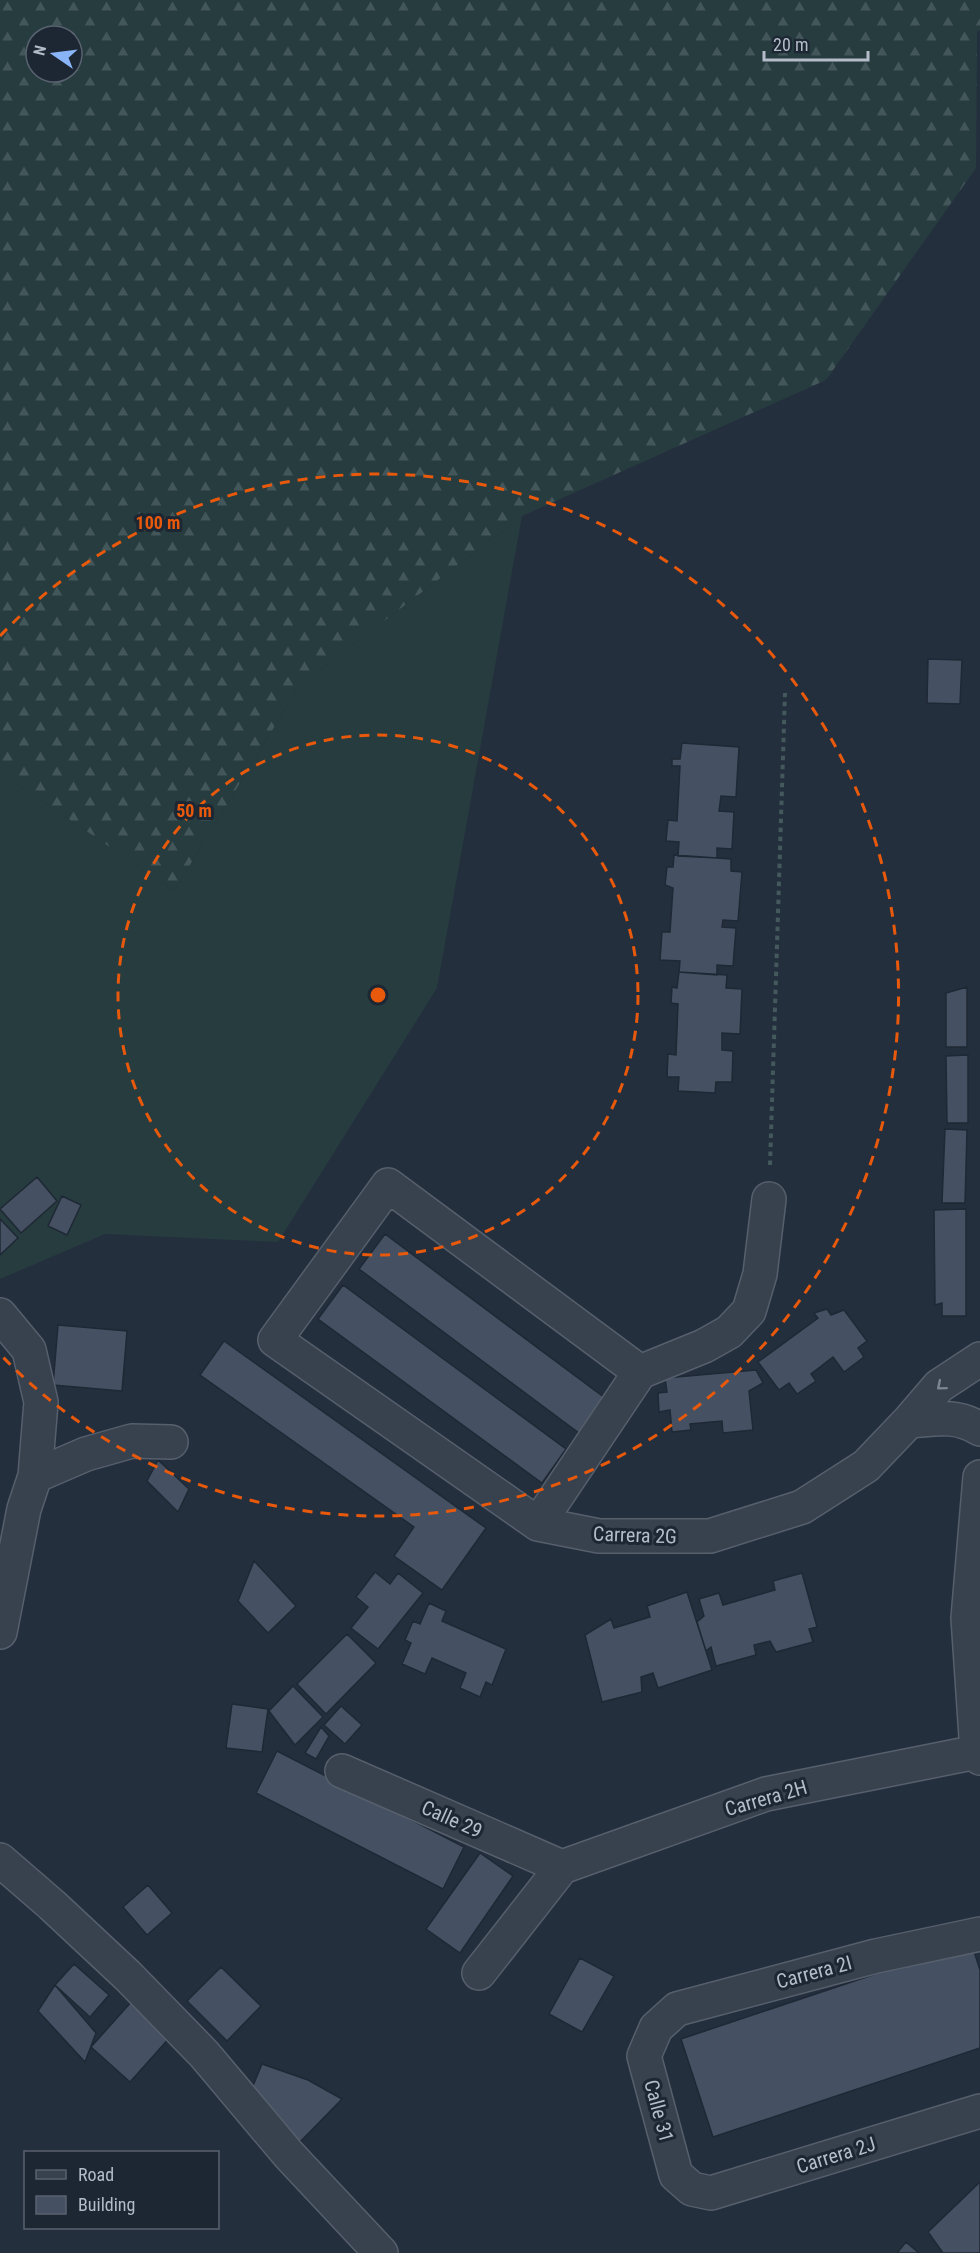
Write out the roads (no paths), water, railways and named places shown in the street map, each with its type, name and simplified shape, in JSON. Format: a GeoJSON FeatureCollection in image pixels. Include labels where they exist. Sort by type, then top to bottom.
{"type":"FeatureCollection","features":[{"type":"Feature","properties":{"kind":"street","name":"Carrera 2G"},"geometry":{"type":"LineString","coordinates":[[640,1372],[388,1185],[275,1340],[538,1524],[598,1536],[710,1536],[802,1507],[866,1466],[939,1386],[980,1359]]}},
{"type":"Feature","properties":{"kind":"street"},"geometry":{"type":"LineString","coordinates":[[538,1524],[640,1372],[704,1346],[729,1332],[749,1311],[760,1274],[770,1199]]}},
{"type":"Feature","properties":{"kind":"street"},"geometry":{"type":"LineString","coordinates":[[0,1315],[29,1350],[41,1402],[35,1476],[24,1509],[0,1632]]}},
{"type":"Feature","properties":{"kind":"street"},"geometry":{"type":"LineString","coordinates":[[909,1421],[947,1418],[967,1421],[980,1430]]}},
{"type":"Feature","properties":{"kind":"street"},"geometry":{"type":"LineString","coordinates":[[35,1476],[86,1454],[132,1441],[171,1442]]}},
{"type":"Feature","properties":{"kind":"street"},"geometry":{"type":"LineString","coordinates":[[978,1755],[974,1607],[980,1477]]}},
{"type":"Feature","properties":{"kind":"street","name":"Carrera 2H"},"geometry":{"type":"LineString","coordinates":[[562,1867],[766,1794],[978,1755]]}},
{"type":"Feature","properties":{"kind":"street","name":"Calle 29"},"geometry":{"type":"LineString","coordinates":[[342,1771],[562,1867]]}},
{"type":"Feature","properties":{"kind":"street"},"geometry":{"type":"LineString","coordinates":[[0,1860],[120,1968],[204,2054],[289,2155],[381,2253]]}},
{"type":"Feature","properties":{"kind":"street"},"geometry":{"type":"LineString","coordinates":[[479,1973],[562,1867]]}},
{"type":"Feature","properties":{"kind":"street","name":"Carrera 2I"},"geometry":{"type":"LineString","coordinates":[[656,2028],[677,2009],[876,1956],[980,1934]]}},
{"type":"Feature","properties":{"kind":"street","name":"Calle 31"},"geometry":{"type":"LineString","coordinates":[[656,2028],[644,2055],[676,2175],[692,2189]]}},
{"type":"Feature","properties":{"kind":"street","name":"Carrera 2J"},"geometry":{"type":"LineString","coordinates":[[692,2189],[711,2193],[980,2111]]}}]}
